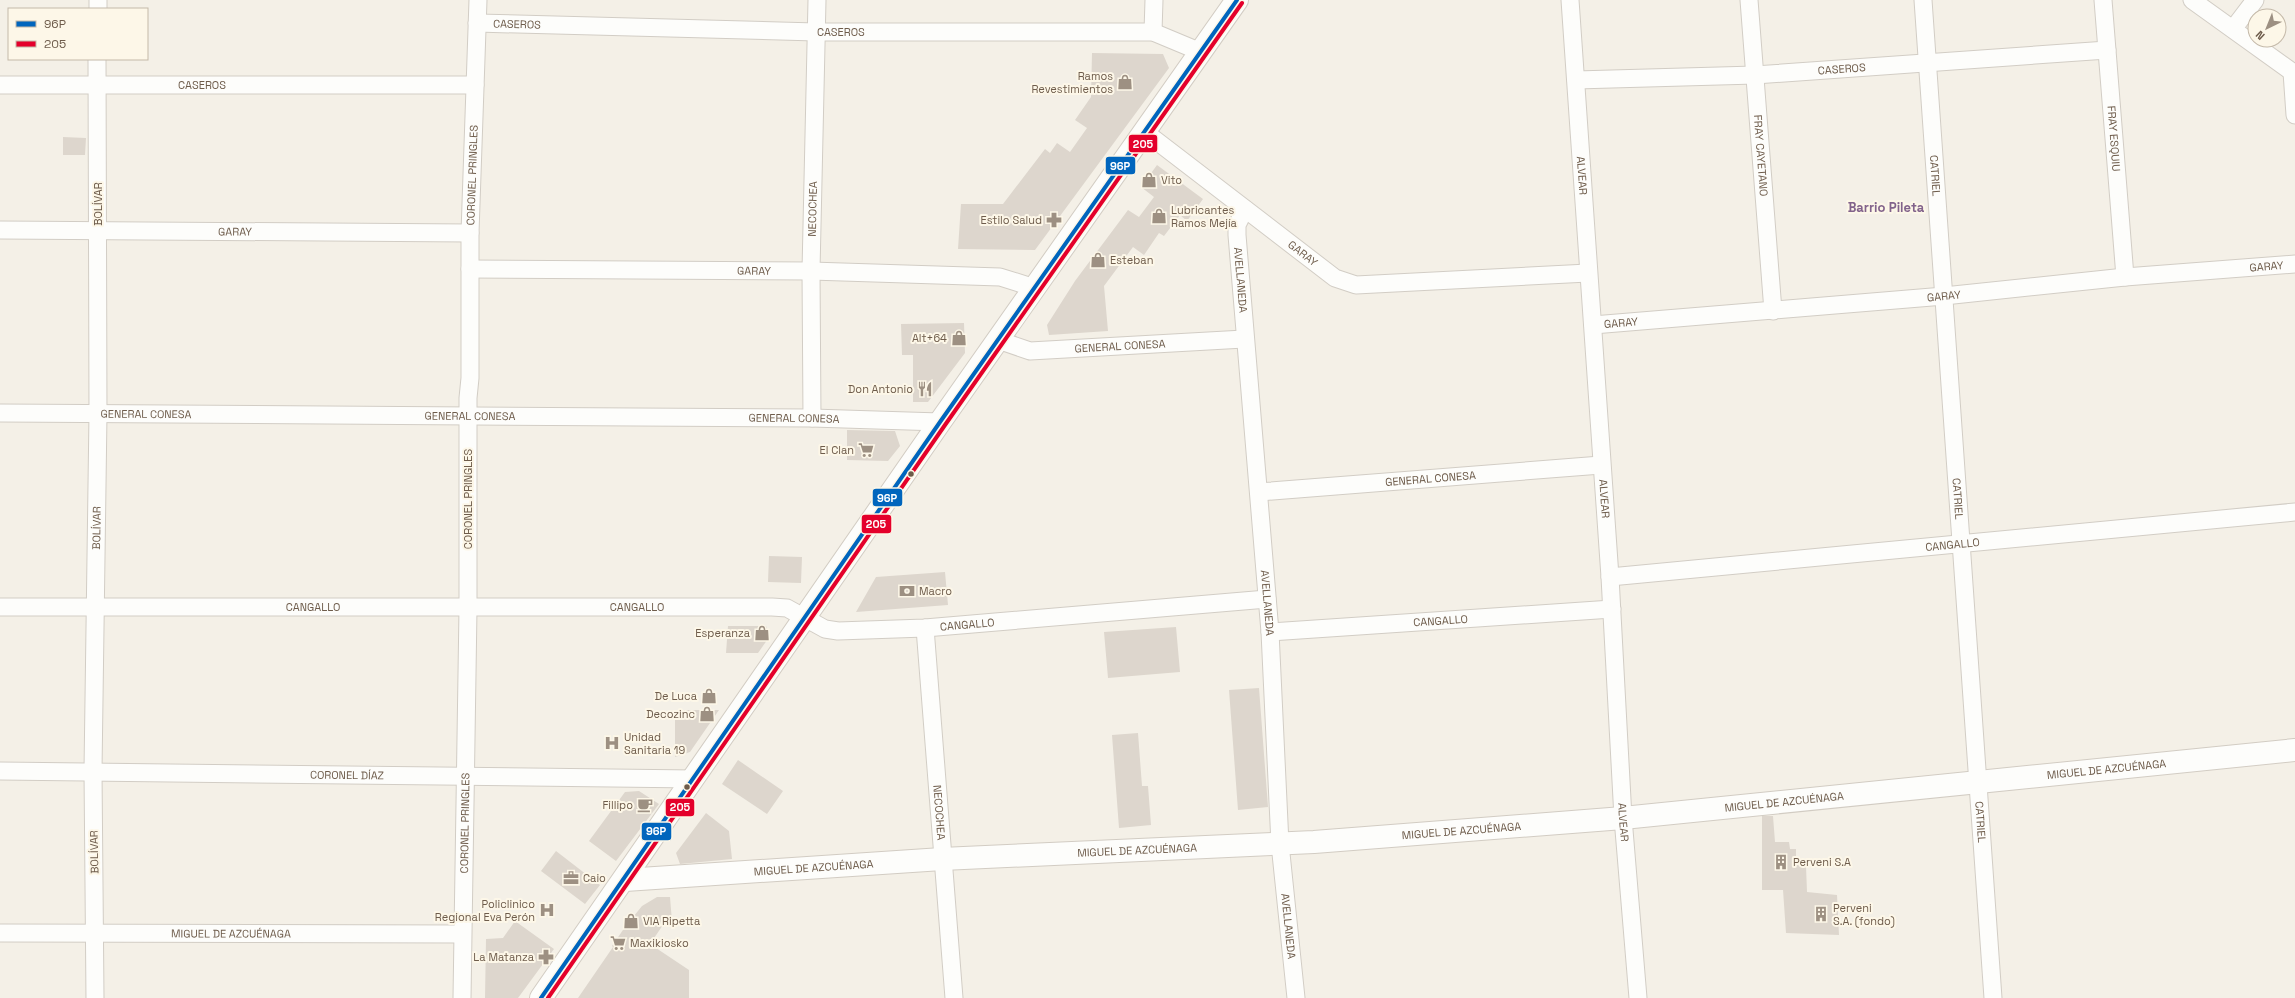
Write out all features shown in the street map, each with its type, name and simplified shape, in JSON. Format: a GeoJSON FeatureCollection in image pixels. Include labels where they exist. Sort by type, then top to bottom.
{"type":"FeatureCollection","features":[{"type":"Feature","properties":{"kind":"street","name":"CORONEL PRINGLES"},"geometry":{"type":"LineString","coordinates":[[462,998],[468,609],[470,233],[478,0]]}},
{"type":"Feature","properties":{"kind":"street","name":"NECOCHEA"},"geometry":{"type":"LineString","coordinates":[[812,418],[811,271],[817,0]]}},
{"type":"Feature","properties":{"kind":"street"},"geometry":{"type":"LineString","coordinates":[[1154,0],[1154,32]]}},
{"type":"Feature","properties":{"kind":"street"},"geometry":{"type":"LineString","coordinates":[[541,998],[695,779],[940,422],[1237,0]]}},
{"type":"Feature","properties":{"kind":"street","name":"ALVEAR"},"geometry":{"type":"LineString","coordinates":[[1570,0],[1588,273],[1593,325],[1601,465],[1610,577],[1623,818],[1638,998]]}},
{"type":"Feature","properties":{"kind":"street","name":"FRAY CAYETANO"},"geometry":{"type":"LineString","coordinates":[[1749,0],[1773,311]]}},
{"type":"Feature","properties":{"kind":"street","name":"CATRIEL"},"geometry":{"type":"LineString","coordinates":[[1923,0],[1962,545],[1976,784],[1993,998]]}},
{"type":"Feature","properties":{"kind":"street","name":"FRAY ESQUIU"},"geometry":{"type":"LineString","coordinates":[[2103,0],[2126,277]]}},
{"type":"Feature","properties":{"kind":"street"},"geometry":{"type":"LineString","coordinates":[[2192,0],[2294,73],[2295,115]]}},
{"type":"Feature","properties":{"kind":"street"},"geometry":{"type":"LineString","coordinates":[[2233,30],[2255,0]]}},
{"type":"Feature","properties":{"kind":"street","name":"CASEROS"},"geometry":{"type":"LineString","coordinates":[[477,23],[816,32],[1154,32],[1201,52]]}},
{"type":"Feature","properties":{"kind":"street","name":"CASEROS"},"geometry":{"type":"LineString","coordinates":[[1576,80],[1755,74],[2107,50]]}},
{"type":"Feature","properties":{"kind":"street","name":"BOLÍVAR"},"geometry":{"type":"LineString","coordinates":[[95,998],[93,771],[98,414],[97,60]]}},
{"type":"Feature","properties":{"kind":"street","name":"CASEROS"},"geometry":{"type":"LineString","coordinates":[[0,85],[475,86]]}},
{"type":"Feature","properties":{"kind":"street","name":"GARAY"},"geometry":{"type":"LineString","coordinates":[[1145,132],[1335,278],[1356,285],[1588,273]]}},
{"type":"Feature","properties":{"kind":"street","name":"AVELLANEDA"},"geometry":{"type":"LineString","coordinates":[[1245,209],[1238,225],[1236,235],[1270,632],[1280,844],[1296,998]]}},
{"type":"Feature","properties":{"kind":"street","name":"GARAY"},"geometry":{"type":"LineString","coordinates":[[0,230],[98,229],[470,233]]}},
{"type":"Feature","properties":{"kind":"street","name":"GARAY"},"geometry":{"type":"LineString","coordinates":[[1593,325],[1944,296],[2126,277],[2295,264]]}},
{"type":"Feature","properties":{"kind":"street","name":"GARAY"},"geometry":{"type":"LineString","coordinates":[[470,269],[811,271],[1000,277],[1035,288]]}},
{"type":"Feature","properties":{"kind":"street","name":"GENERAL CONESA"},"geometry":{"type":"LineString","coordinates":[[998,340],[1030,351],[1244,339]]}},
{"type":"Feature","properties":{"kind":"street","name":"GENERAL CONESA"},"geometry":{"type":"LineString","coordinates":[[0,413],[812,418],[940,422]]}},
{"type":"Feature","properties":{"kind":"street","name":"GENERAL CONESA"},"geometry":{"type":"LineString","coordinates":[[1259,492],[1601,465]]}},
{"type":"Feature","properties":{"kind":"street","name":"CANGALLO"},"geometry":{"type":"LineString","coordinates":[[1610,577],[1962,545],[2295,512]]}},
{"type":"Feature","properties":{"kind":"street","name":"CANGALLO"},"geometry":{"type":"LineString","coordinates":[[0,607],[468,609],[772,607],[787,608],[825,630],[838,631],[925,628],[1267,598]]}},
{"type":"Feature","properties":{"kind":"street","name":"CANGALLO"},"geometry":{"type":"LineString","coordinates":[[1270,632],[1612,608]]}},
{"type":"Feature","properties":{"kind":"street","name":"NECOCHEA"},"geometry":{"type":"LineString","coordinates":[[925,628],[954,998]]}},
{"type":"Feature","properties":{"kind":"street","name":"MIGUEL DE AZCUÉNAGA"},"geometry":{"type":"LineString","coordinates":[[625,880],[942,859],[1280,844],[1623,818],[1976,784],[2295,750]]}},
{"type":"Feature","properties":{"kind":"street","name":"CORONEL DÍAZ"},"geometry":{"type":"LineString","coordinates":[[0,771],[466,775],[695,779]]}},
{"type":"Feature","properties":{"kind":"street","name":"MIGUEL DE AZCUÉNAGA"},"geometry":{"type":"LineString","coordinates":[[0,933],[462,934]]}},
{"type":"Feature","properties":{"kind":"building"},"geometry":{"type":"Polygon","coordinates":[[[1092,53],[1163,54],[1169,68],[1035,250],[958,249],[961,204],[1003,204],[1045,149],[1050,153],[1057,143],[1070,152],[1087,128],[1075,120],[1091,97],[1092,53]]]}},
{"type":"Feature","properties":{"kind":"building"},"geometry":{"type":"Polygon","coordinates":[[[63,137],[86,138],[85,155],[63,155],[63,137]]]}},
{"type":"Feature","properties":{"kind":"building"},"geometry":{"type":"Polygon","coordinates":[[[1157,165],[1203,199],[1187,221],[1180,215],[1164,236],[1159,233],[1144,255],[1133,247],[1104,286],[1108,331],[1049,335],[1047,325],[1075,281],[1128,210],[1139,217],[1154,197],[1141,187],[1157,165]]]}},
{"type":"Feature","properties":{"kind":"building"},"geometry":{"type":"Polygon","coordinates":[[[964,323],[965,353],[928,402],[913,402],[913,355],[902,355],[901,324],[964,323]]]}},
{"type":"Feature","properties":{"kind":"building"},"geometry":{"type":"Polygon","coordinates":[[[847,430],[895,431],[900,446],[888,461],[847,460],[847,430]]]}},
{"type":"Feature","properties":{"kind":"building"},"geometry":{"type":"Polygon","coordinates":[[[769,556],[802,557],[801,583],[768,582],[769,556]]]}},
{"type":"Feature","properties":{"kind":"building","name":"Macro"},"geometry":{"type":"Polygon","coordinates":[[[945,572],[948,605],[856,612],[876,577],[945,572]]]}},
{"type":"Feature","properties":{"kind":"building"},"geometry":{"type":"Polygon","coordinates":[[[728,626],[766,626],[770,636],[758,653],[726,653],[728,626]]]}},
{"type":"Feature","properties":{"kind":"building"},"geometry":{"type":"Polygon","coordinates":[[[1176,627],[1180,672],[1108,678],[1104,632],[1176,627]]]}},
{"type":"Feature","properties":{"kind":"building"},"geometry":{"type":"Polygon","coordinates":[[[1259,688],[1268,807],[1238,810],[1229,690],[1259,688]]]}},
{"type":"Feature","properties":{"kind":"building"},"geometry":{"type":"Polygon","coordinates":[[[675,710],[719,710],[690,752],[675,757],[675,710]]]}},
{"type":"Feature","properties":{"kind":"building"},"geometry":{"type":"Polygon","coordinates":[[[1138,733],[1142,786],[1148,786],[1151,825],[1119,828],[1112,735],[1138,733]]]}},
{"type":"Feature","properties":{"kind":"building"},"geometry":{"type":"Polygon","coordinates":[[[738,760],[783,791],[767,814],[722,784],[738,760]]]}},
{"type":"Feature","properties":{"kind":"building"},"geometry":{"type":"Polygon","coordinates":[[[639,791],[659,804],[616,861],[589,841],[625,792],[639,791]]]}},
{"type":"Feature","properties":{"kind":"building"},"geometry":{"type":"Polygon","coordinates":[[[706,813],[729,831],[732,859],[680,864],[676,853],[706,813]]]}},
{"type":"Feature","properties":{"kind":"building"},"geometry":{"type":"Polygon","coordinates":[[[1762,816],[1773,816],[1775,842],[1789,842],[1790,849],[1796,849],[1796,857],[1801,858],[1800,867],[1806,866],[1807,892],[1837,895],[1839,935],[1786,933],[1783,890],[1762,890],[1762,816]]]}},
{"type":"Feature","properties":{"kind":"building","name":"Caio"},"geometry":{"type":"Polygon","coordinates":[[[556,851],[600,885],[585,904],[541,871],[556,851]]]}},
{"type":"Feature","properties":{"kind":"building"},"geometry":{"type":"Polygon","coordinates":[[[657,897],[670,897],[672,922],[665,922],[650,944],[689,970],[689,998],[578,998],[625,927],[642,906],[657,897]]]}},
{"type":"Feature","properties":{"kind":"building"},"geometry":{"type":"Polygon","coordinates":[[[515,921],[554,949],[518,998],[485,998],[486,939],[503,938],[515,921]]]}},
{"type":"Feature","properties":{"kind":"transit line","name":"96P"},"geometry":{"type":"LineString","coordinates":[[541,998],[940,422],[1237,0]]}},
{"type":"Feature","properties":{"kind":"transit line","name":"205"},"geometry":{"type":"LineString","coordinates":[[548,998],[945,425],[1242,3]]}},
{"type":"Feature","properties":{"kind":"place","name":"Ramos Revestimientos"},"geometry":{"type":"Point","coordinates":[1125,82]}},
{"type":"Feature","properties":{"kind":"place","name":"Vito"},"geometry":{"type":"Point","coordinates":[1149,180]}},
{"type":"Feature","properties":{"kind":"place","name":"Lubricantes Ramos Mejía"},"geometry":{"type":"Point","coordinates":[1159,216]}},
{"type":"Feature","properties":{"kind":"place","name":"Estilo Salud"},"geometry":{"type":"Point","coordinates":[1054,220]}},
{"type":"Feature","properties":{"kind":"place","name":"Esteban"},"geometry":{"type":"Point","coordinates":[1098,260]}},
{"type":"Feature","properties":{"kind":"place","name":"Alt+64"},"geometry":{"type":"Point","coordinates":[959,338]}},
{"type":"Feature","properties":{"kind":"place","name":"Don Antonio"},"geometry":{"type":"Point","coordinates":[925,389]}},
{"type":"Feature","properties":{"kind":"place","name":"El Clan"},"geometry":{"type":"Point","coordinates":[866,450]}},
{"type":"Feature","properties":{"kind":"place","name":"Macro"},"geometry":{"type":"Point","coordinates":[907,591]}},
{"type":"Feature","properties":{"kind":"place","name":"Esperanza"},"geometry":{"type":"Point","coordinates":[762,633]}},
{"type":"Feature","properties":{"kind":"place","name":"De Luca"},"geometry":{"type":"Point","coordinates":[709,696]}},
{"type":"Feature","properties":{"kind":"place","name":"Decozinc"},"geometry":{"type":"Point","coordinates":[707,714]}},
{"type":"Feature","properties":{"kind":"place","name":"Unidad Sanitaria 19"},"geometry":{"type":"Point","coordinates":[612,743]}},
{"type":"Feature","properties":{"kind":"place","name":"Fillipo"},"geometry":{"type":"Point","coordinates":[645,805]}},
{"type":"Feature","properties":{"kind":"place","name":"Perveni S.A"},"geometry":{"type":"Point","coordinates":[1781,862]}},
{"type":"Feature","properties":{"kind":"place","name":"Caio"},"geometry":{"type":"Point","coordinates":[571,878]}},
{"type":"Feature","properties":{"kind":"place","name":"Policlinico Regional Eva Perón"},"geometry":{"type":"Point","coordinates":[547,910]}},
{"type":"Feature","properties":{"kind":"place","name":"Perveni S.A. (fondo)"},"geometry":{"type":"Point","coordinates":[1821,914]}},
{"type":"Feature","properties":{"kind":"place","name":"VIA Ripetta"},"geometry":{"type":"Point","coordinates":[631,921]}},
{"type":"Feature","properties":{"kind":"place","name":"Maxikiosko"},"geometry":{"type":"Point","coordinates":[618,943]}},
{"type":"Feature","properties":{"kind":"place","name":"La Matanza"},"geometry":{"type":"Point","coordinates":[546,957]}},
{"type":"Feature","properties":{"kind":"district","name":"Barrio Pileta"},"geometry":{"type":"Point","coordinates":[1886,207]}}]}
